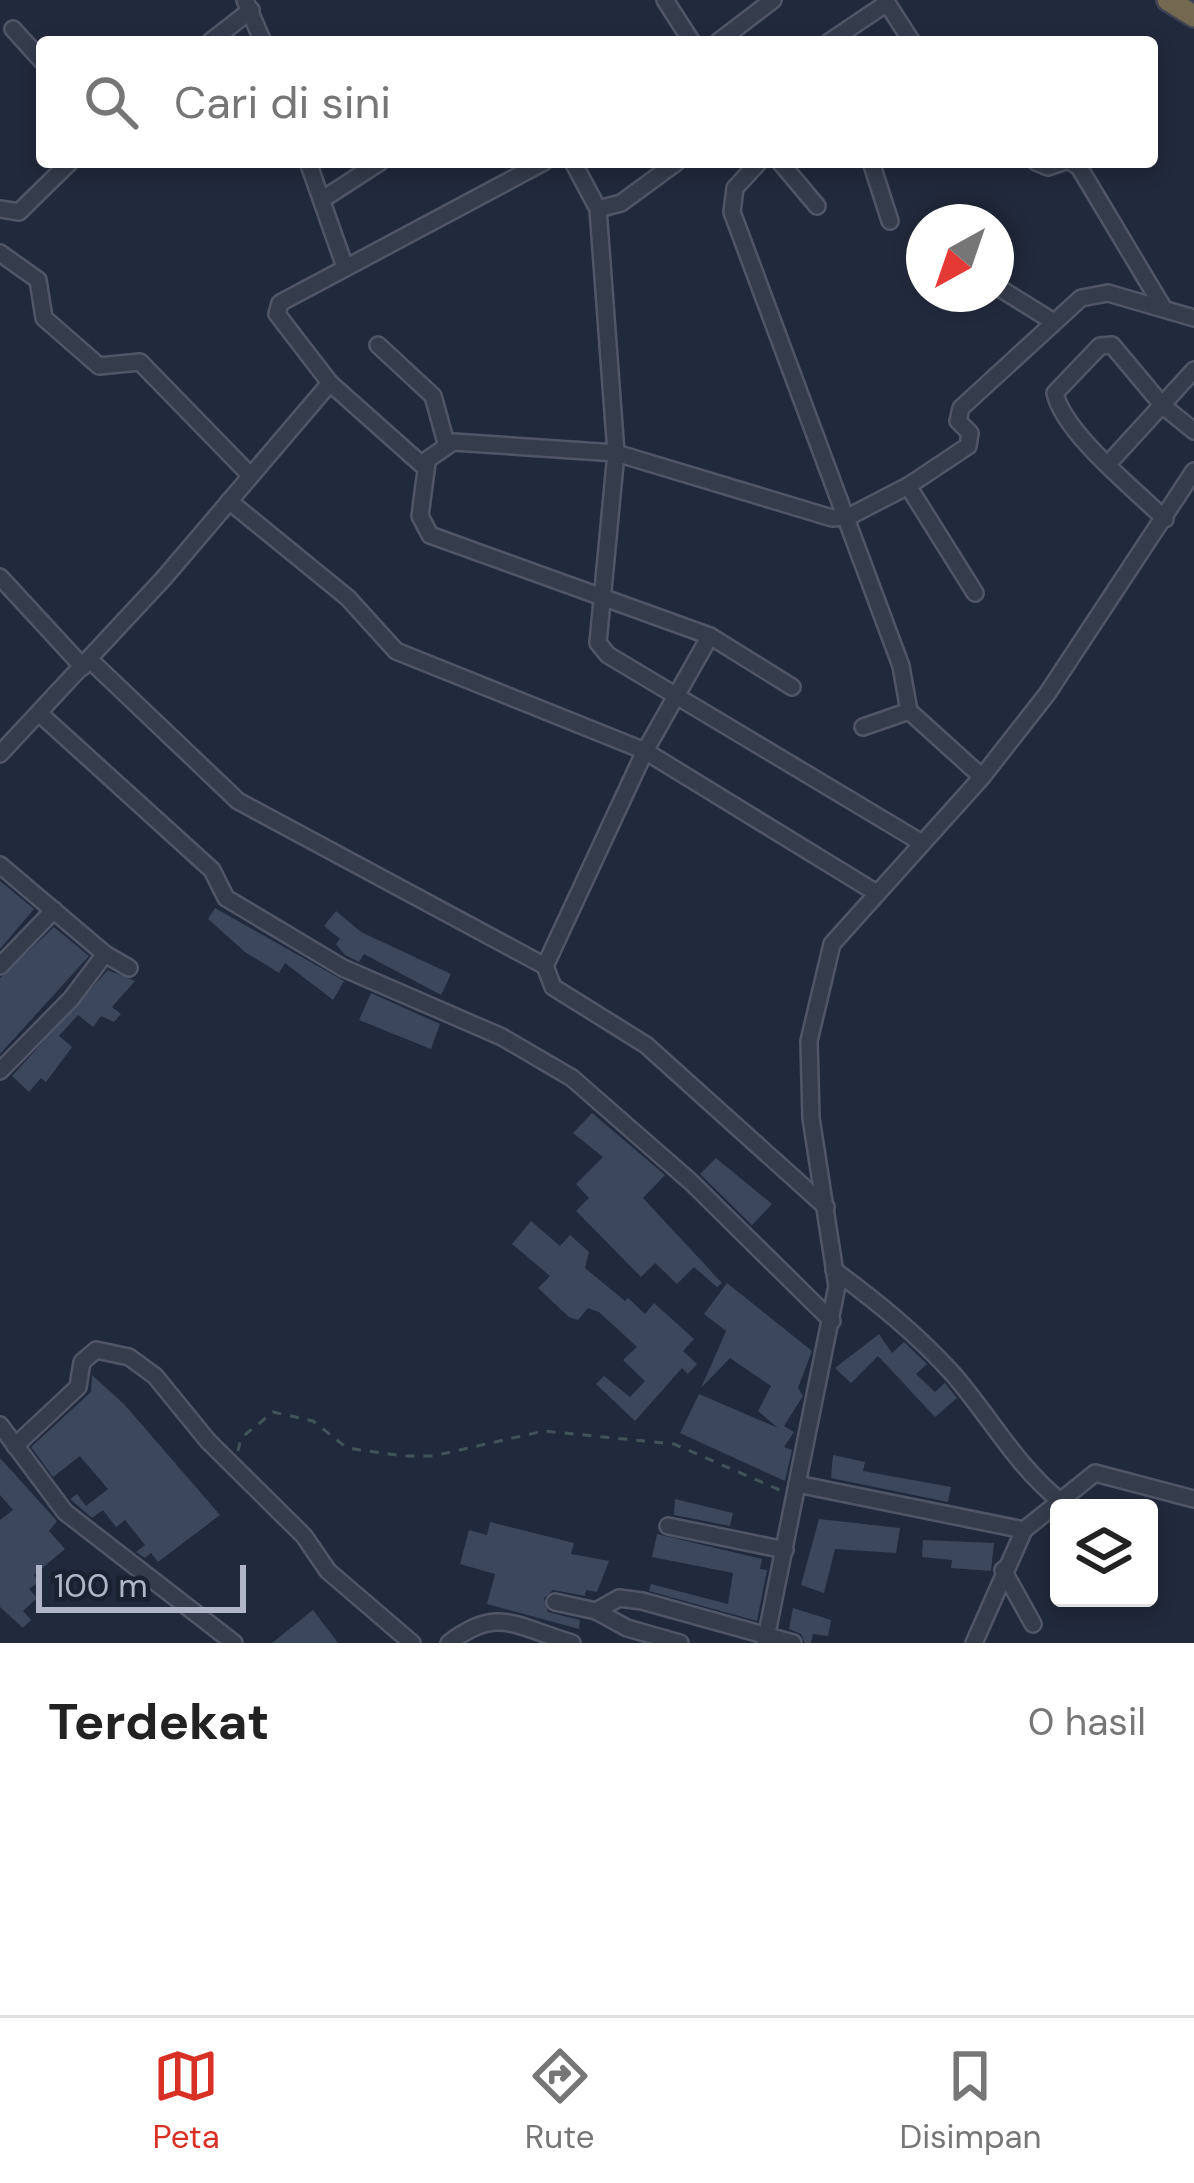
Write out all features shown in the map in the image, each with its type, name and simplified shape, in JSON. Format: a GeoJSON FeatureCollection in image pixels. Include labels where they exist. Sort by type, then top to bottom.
{"type":"FeatureCollection","features":[{"type":"Feature","properties":{"kind":"highway"},"geometry":{"type":"LineString","coordinates":[[1168,0],[1194,16]]}},
{"type":"Feature","properties":{"kind":"street"},"geometry":{"type":"LineString","coordinates":[[665,0],[688,36]]}},
{"type":"Feature","properties":{"kind":"street"},"geometry":{"type":"LineString","coordinates":[[726,36],[773,0]]}},
{"type":"Feature","properties":{"kind":"street"},"geometry":{"type":"LineString","coordinates":[[838,36],[886,1],[909,36]]}},
{"type":"Feature","properties":{"kind":"street"},"geometry":{"type":"LineString","coordinates":[[216,36],[248,5],[261,36]]}},
{"type":"Feature","properties":{"kind":"street"},"geometry":{"type":"LineString","coordinates":[[13,29],[36,54]]}},
{"type":"Feature","properties":{"kind":"street"},"geometry":{"type":"LineString","coordinates":[[0,208],[19,212],[64,168]]}},
{"type":"Feature","properties":{"kind":"street"},"geometry":{"type":"LineString","coordinates":[[310,168],[344,264]]}},
{"type":"Feature","properties":{"kind":"street"},"geometry":{"type":"LineString","coordinates":[[322,199],[371,168]]}},
{"type":"Feature","properties":{"kind":"street"},"geometry":{"type":"LineString","coordinates":[[427,463],[415,462],[330,382],[277,308],[344,264],[532,168]]}},
{"type":"Feature","properties":{"kind":"street"},"geometry":{"type":"LineString","coordinates":[[576,168],[598,209],[616,453],[597,634],[602,650],[922,843]]}},
{"type":"Feature","properties":{"kind":"street"},"geometry":{"type":"LineString","coordinates":[[598,209],[621,203],[668,168]]}},
{"type":"Feature","properties":{"kind":"street"},"geometry":{"type":"LineString","coordinates":[[753,168],[735,188],[732,212],[902,666],[909,712],[982,777]]}},
{"type":"Feature","properties":{"kind":"street"},"geometry":{"type":"LineString","coordinates":[[785,168],[817,206]]}},
{"type":"Feature","properties":{"kind":"street"},"geometry":{"type":"LineString","coordinates":[[873,168],[890,221]]}},
{"type":"Feature","properties":{"kind":"street"},"geometry":{"type":"LineString","coordinates":[[1080,168],[1163,309]]}},
{"type":"Feature","properties":{"kind":"street"},"geometry":{"type":"LineString","coordinates":[[0,253],[38,280],[44,317],[99,366],[140,362],[250,475]]}},
{"type":"Feature","properties":{"kind":"street"},"geometry":{"type":"LineString","coordinates":[[792,687],[710,636],[430,535],[420,517],[427,463],[446,443],[616,453],[812,513],[848,517],[908,486],[968,446],[970,433],[958,422],[961,408],[1090,293],[1119,295],[1194,318]]}},
{"type":"Feature","properties":{"kind":"street"},"geometry":{"type":"LineString","coordinates":[[1014,297],[1054,322]]}},
{"type":"Feature","properties":{"kind":"street"},"geometry":{"type":"LineString","coordinates":[[1165,519],[1108,464],[1060,408],[1058,387],[1106,344],[1118,350],[1163,406],[1194,431]]}},
{"type":"Feature","properties":{"kind":"street"},"geometry":{"type":"LineString","coordinates":[[377,345],[433,396],[446,443]]}},
{"type":"Feature","properties":{"kind":"street"},"geometry":{"type":"LineString","coordinates":[[1108,464],[1194,370]]}},
{"type":"Feature","properties":{"kind":"street"},"geometry":{"type":"LineString","coordinates":[[0,754],[87,663],[330,382]]}},
{"type":"Feature","properties":{"kind":"street"},"geometry":{"type":"LineString","coordinates":[[767,1639],[832,1321],[835,1270],[812,1118],[809,1040],[832,944],[982,777],[1047,694],[1194,471]]}},
{"type":"Feature","properties":{"kind":"street"},"geometry":{"type":"LineString","coordinates":[[908,486],[974,593]]}},
{"type":"Feature","properties":{"kind":"street"},"geometry":{"type":"LineString","coordinates":[[229,501],[348,598],[396,651],[644,751],[875,892]]}},
{"type":"Feature","properties":{"kind":"street"},"geometry":{"type":"LineString","coordinates":[[0,577],[238,801],[545,966],[553,987],[646,1045],[828,1208]]}},
{"type":"Feature","properties":{"kind":"street"},"geometry":{"type":"LineString","coordinates":[[545,966],[644,751],[710,636]]}},
{"type":"Feature","properties":{"kind":"street"},"geometry":{"type":"LineString","coordinates":[[863,727],[909,712]]}},
{"type":"Feature","properties":{"kind":"street"},"geometry":{"type":"LineString","coordinates":[[40,714],[212,870],[226,898],[343,968],[502,1037],[572,1078],[691,1182],[832,1321]]}},
{"type":"Feature","properties":{"kind":"street"},"geometry":{"type":"LineString","coordinates":[[0,865],[105,954],[129,968]]}},
{"type":"Feature","properties":{"kind":"street"},"geometry":{"type":"LineString","coordinates":[[0,966],[54,910]]}},
{"type":"Feature","properties":{"kind":"street"},"geometry":{"type":"LineString","coordinates":[[0,1072],[71,999],[105,954]]}},
{"type":"Feature","properties":{"kind":"street"},"geometry":{"type":"LineString","coordinates":[[835,1270],[899,1320],[950,1371],[993,1422],[1007,1452],[1058,1499]]}},
{"type":"Feature","properties":{"kind":"street"},"geometry":{"type":"LineString","coordinates":[[15,1446],[78,1387],[82,1362],[102,1350],[129,1357],[155,1376],[304,1536],[328,1571],[412,1643]]}},
{"type":"Feature","properties":{"kind":"street"},"geometry":{"type":"LineString","coordinates":[[0,1425],[65,1512],[234,1643]]}},
{"type":"Feature","properties":{"kind":"street"},"geometry":{"type":"LineString","coordinates":[[1062,1499],[1095,1473],[1194,1498]]}},
{"type":"Feature","properties":{"kind":"street"},"geometry":{"type":"LineString","coordinates":[[796,1490],[1024,1530]]}},
{"type":"Feature","properties":{"kind":"street"},"geometry":{"type":"LineString","coordinates":[[974,1643],[1024,1530],[1050,1509]]}},
{"type":"Feature","properties":{"kind":"street"},"geometry":{"type":"LineString","coordinates":[[668,1526],[785,1550]]}},
{"type":"Feature","properties":{"kind":"street"},"geometry":{"type":"LineString","coordinates":[[1004,1570],[1033,1624]]}},
{"type":"Feature","properties":{"kind":"street"},"geometry":{"type":"LineString","coordinates":[[596,1611],[619,1598],[642,1601],[793,1643]]}},
{"type":"Feature","properties":{"kind":"street"},"geometry":{"type":"LineString","coordinates":[[555,1602],[596,1611],[627,1628],[680,1643]]}},
{"type":"Feature","properties":{"kind":"street"},"geometry":{"type":"LineString","coordinates":[[449,1643],[466,1627],[489,1619],[572,1643]]}},
{"type":"Feature","properties":{"kind":"path"},"geometry":{"type":"LineString","coordinates":[[238,1470],[241,1438],[273,1412],[313,1421],[354,1450],[403,1456],[433,1456],[544,1431],[674,1444],[796,1490]]}},
{"type":"Feature","properties":{"kind":"building"},"geometry":{"type":"Polygon","coordinates":[[[0,881],[34,909],[0,949],[0,881]]]}},
{"type":"Feature","properties":{"kind":"building"},"geometry":{"type":"Polygon","coordinates":[[[215,908],[344,981],[333,1000],[285,963],[279,973],[245,952],[208,919],[215,908]]]}},
{"type":"Feature","properties":{"kind":"building"},"geometry":{"type":"Polygon","coordinates":[[[336,911],[361,932],[451,974],[441,995],[364,954],[359,962],[345,955],[336,944],[340,939],[324,926],[336,911]]]}},
{"type":"Feature","properties":{"kind":"building"},"geometry":{"type":"Polygon","coordinates":[[[54,927],[89,956],[0,1054],[0,978],[54,927]]]}},
{"type":"Feature","properties":{"kind":"building"},"geometry":{"type":"Polygon","coordinates":[[[108,970],[135,981],[112,1007],[121,1014],[114,1022],[101,1016],[93,1027],[78,1015],[59,1036],[72,1047],[46,1082],[41,1078],[29,1092],[12,1076],[108,970]]]}},
{"type":"Feature","properties":{"kind":"building"},"geometry":{"type":"Polygon","coordinates":[[[371,993],[440,1024],[431,1049],[359,1020],[371,993]]]}},
{"type":"Feature","properties":{"kind":"building"},"geometry":{"type":"Polygon","coordinates":[[[592,1113],[665,1175],[643,1198],[722,1283],[717,1287],[694,1267],[677,1284],[655,1263],[641,1277],[576,1211],[589,1198],[576,1184],[603,1157],[573,1133],[592,1113]]]}},
{"type":"Feature","properties":{"kind":"building"},"geometry":{"type":"Polygon","coordinates":[[[716,1158],[772,1204],[752,1225],[700,1174],[716,1158]]]}},
{"type":"Feature","properties":{"kind":"building"},"geometry":{"type":"Polygon","coordinates":[[[531,1221],[560,1246],[570,1235],[589,1252],[585,1268],[645,1314],[654,1303],[694,1339],[683,1351],[697,1364],[688,1374],[682,1368],[635,1421],[596,1384],[604,1376],[630,1397],[645,1381],[623,1360],[637,1347],[599,1312],[588,1308],[578,1320],[569,1317],[538,1288],[550,1276],[512,1244],[531,1221]]]}},
{"type":"Feature","properties":{"kind":"building"},"geometry":{"type":"Polygon","coordinates":[[[727,1283],[812,1351],[798,1388],[803,1396],[784,1426],[794,1432],[784,1447],[792,1450],[785,1481],[680,1433],[699,1394],[778,1428],[758,1411],[771,1386],[730,1358],[701,1388],[726,1331],[704,1314],[727,1283]]]}},
{"type":"Feature","properties":{"kind":"building"},"geometry":{"type":"Polygon","coordinates":[[[879,1334],[892,1353],[904,1342],[927,1364],[916,1374],[935,1392],[945,1383],[957,1398],[935,1417],[878,1356],[851,1383],[835,1368],[879,1334]]]}},
{"type":"Feature","properties":{"kind":"building"},"geometry":{"type":"Polygon","coordinates":[[[92,1375],[124,1404],[220,1515],[158,1562],[151,1553],[145,1558],[136,1552],[145,1545],[125,1520],[116,1527],[103,1510],[92,1518],[70,1499],[77,1494],[86,1506],[108,1489],[80,1456],[53,1477],[31,1447],[91,1392],[92,1375]]]}},
{"type":"Feature","properties":{"kind":"building"},"geometry":{"type":"Polygon","coordinates":[[[833,1455],[865,1462],[863,1471],[951,1487],[948,1502],[831,1478],[833,1455]]]}},
{"type":"Feature","properties":{"kind":"building"},"geometry":{"type":"Polygon","coordinates":[[[0,1458],[57,1521],[49,1531],[65,1549],[34,1575],[39,1582],[29,1589],[37,1598],[23,1611],[31,1620],[23,1628],[0,1607],[0,1520],[13,1510],[0,1495],[0,1458]]]}},
{"type":"Feature","properties":{"kind":"building"},"geometry":{"type":"Polygon","coordinates":[[[675,1499],[733,1513],[730,1526],[674,1515],[675,1499]]]}},
{"type":"Feature","properties":{"kind":"building"},"geometry":{"type":"Polygon","coordinates":[[[819,1519],[900,1528],[896,1553],[835,1549],[824,1593],[801,1585],[819,1519]]]}},
{"type":"Feature","properties":{"kind":"building"},"geometry":{"type":"Polygon","coordinates":[[[490,1522],[574,1543],[571,1554],[609,1561],[597,1592],[586,1590],[585,1596],[553,1590],[544,1598],[548,1612],[580,1620],[579,1629],[487,1604],[495,1574],[460,1564],[469,1530],[487,1535],[490,1522]]]}},
{"type":"Feature","properties":{"kind":"building"},"geometry":{"type":"Polygon","coordinates":[[[657,1534],[762,1559],[760,1569],[767,1570],[757,1621],[649,1591],[651,1584],[728,1604],[733,1573],[652,1557],[657,1534]]]}},
{"type":"Feature","properties":{"kind":"building"},"geometry":{"type":"Polygon","coordinates":[[[923,1540],[994,1543],[991,1571],[951,1568],[952,1560],[922,1557],[923,1540]]]}},
{"type":"Feature","properties":{"kind":"building"},"geometry":{"type":"Polygon","coordinates":[[[793,1608],[831,1620],[828,1636],[813,1634],[811,1643],[805,1643],[801,1634],[789,1629],[793,1608]]]}},
{"type":"Feature","properties":{"kind":"building"},"geometry":{"type":"Polygon","coordinates":[[[313,1610],[338,1643],[272,1643],[313,1610]]]}}]}
